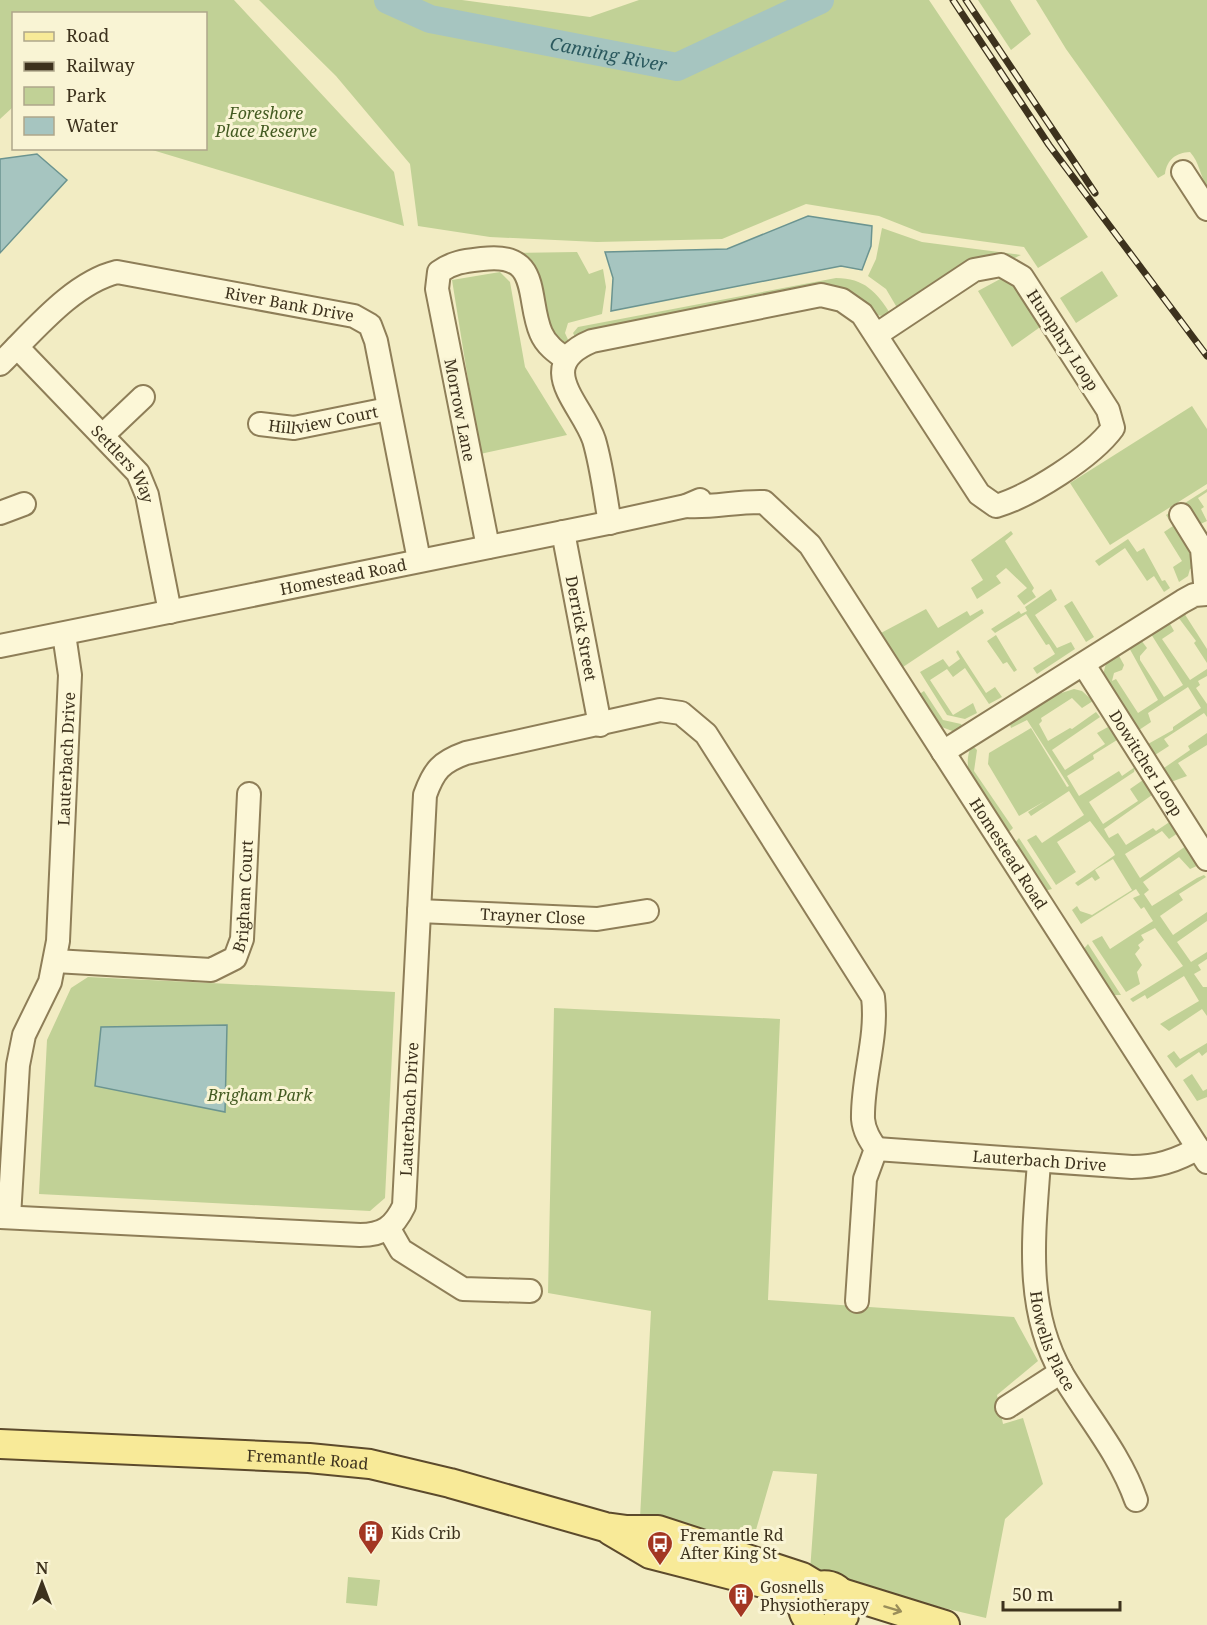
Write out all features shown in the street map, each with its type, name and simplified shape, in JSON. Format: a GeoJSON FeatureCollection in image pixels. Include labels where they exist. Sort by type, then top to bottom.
{"type":"FeatureCollection","features":[{"type":"Feature","properties":{"kind":"main road","name":"Fremantle Road"},"geometry":{"type":"LineString","coordinates":[[0,1444],[309,1458],[370,1464],[450,1483],[605,1527],[650,1554],[786,1589],[824,1614],[945,1625]]}},
{"type":"Feature","properties":{"kind":"street"},"geometry":{"type":"LineString","coordinates":[[1183,172],[1207,209]]}},
{"type":"Feature","properties":{"kind":"street","name":"Morrow Lane"},"geometry":{"type":"LineString","coordinates":[[488,547],[436,289],[439,272],[453,263],[494,258],[516,263],[531,282],[540,331],[547,344],[566,359]]}},
{"type":"Feature","properties":{"kind":"street","name":"Humphry Loop"},"geometry":{"type":"LineString","coordinates":[[1001,265],[1022,277],[1108,410],[1113,428],[1100,446],[1016,500],[996,506],[979,494],[876,335],[974,270],[1001,265]]}},
{"type":"Feature","properties":{"kind":"street","name":"River Bank Drive"},"geometry":{"type":"LineString","coordinates":[[0,364],[82,286],[98,277],[117,272],[354,316],[370,325],[375,341],[419,560]]}},
{"type":"Feature","properties":{"kind":"street"},"geometry":{"type":"LineString","coordinates":[[610,523],[593,439],[566,391],[563,375],[566,359],[578,347],[592,341],[821,295],[842,300],[862,314],[876,335]]}},
{"type":"Feature","properties":{"kind":"street","name":"Settlers Way"},"geometry":{"type":"LineString","coordinates":[[17,347],[130,463],[143,483],[170,612]]}},
{"type":"Feature","properties":{"kind":"street"},"geometry":{"type":"LineString","coordinates":[[103,435],[143,397]]}},
{"type":"Feature","properties":{"kind":"street","name":"Hillview Court"},"geometry":{"type":"LineString","coordinates":[[260,424],[294,428],[388,410]]}},
{"type":"Feature","properties":{"kind":"street","name":"Homestead Road"},"geometry":{"type":"LineString","coordinates":[[0,646],[610,523],[686,506],[706,497],[743,489],[771,492],[787,503],[801,519],[810,545],[1203,1155]]}},
{"type":"Feature","properties":{"kind":"street"},"geometry":{"type":"LineString","coordinates":[[0,513],[24,504]]}},
{"type":"Feature","properties":{"kind":"street"},"geometry":{"type":"LineString","coordinates":[[943,752],[1183,601],[1194,595],[1206,594],[1202,549],[1181,515]]}},
{"type":"Feature","properties":{"kind":"street","name":"Derrick Street"},"geometry":{"type":"LineString","coordinates":[[563,532],[600,725]]}},
{"type":"Feature","properties":{"kind":"street","name":"Lauterbach Drive"},"geometry":{"type":"LineString","coordinates":[[64,634],[70,675],[55,961],[50,982],[24,1035],[18,1065],[5,1217],[360,1235],[375,1235],[389,1229],[398,1219],[404,1206],[424,795],[431,777],[446,761],[466,753],[660,710],[681,713],[706,734],[873,997],[875,1017],[863,1120],[868,1137],[876,1149],[1039,1162],[1152,1167],[1184,1157],[1203,1155]]}},
{"type":"Feature","properties":{"kind":"street","name":"Dowitcher Loop"},"geometry":{"type":"LineString","coordinates":[[1084,665],[1199,828],[1207,859]]}},
{"type":"Feature","properties":{"kind":"street","name":"Brigham Court"},"geometry":{"type":"LineString","coordinates":[[55,961],[211,970],[235,958],[242,939],[249,794]]}},
{"type":"Feature","properties":{"kind":"street","name":"Trayner Close"},"geometry":{"type":"LineString","coordinates":[[419,911],[597,919],[647,911]]}},
{"type":"Feature","properties":{"kind":"street"},"geometry":{"type":"LineString","coordinates":[[857,1301],[866,1179],[876,1149]]}},
{"type":"Feature","properties":{"kind":"street","name":"Howells Place"},"geometry":{"type":"LineString","coordinates":[[1039,1162],[1033,1251],[1034,1287],[1051,1352],[1061,1372],[1119,1461],[1136,1500]]}},
{"type":"Feature","properties":{"kind":"street"},"geometry":{"type":"LineString","coordinates":[[389,1229],[401,1250],[463,1289],[530,1291]]}},
{"type":"Feature","properties":{"kind":"street"},"geometry":{"type":"LineString","coordinates":[[1007,1407],[1061,1372]]}},
{"type":"Feature","properties":{"kind":"green space","name":"Foreshore Place Reserve"},"geometry":{"type":"Polygon","coordinates":[[[0,0],[234,0],[394,172],[404,226],[152,150],[207,150],[207,12],[12,12],[12,108],[0,119],[0,0]]]}},
{"type":"Feature","properties":{"kind":"green space"},"geometry":{"type":"Polygon","coordinates":[[[259,0],[462,0],[590,17],[639,0],[929,0],[1088,237],[1038,268],[1024,247],[922,233],[879,216],[806,204],[722,239],[597,242],[490,237],[418,226],[410,164],[336,76],[259,0]]]}},
{"type":"Feature","properties":{"kind":"green space"},"geometry":{"type":"Polygon","coordinates":[[[978,0],[1010,0],[1031,34],[1011,50],[978,0]]]}},
{"type":"Feature","properties":{"kind":"green space"},"geometry":{"type":"Polygon","coordinates":[[[1036,0],[1207,0],[1207,186],[1190,152],[1173,158],[1165,174],[1158,178],[1066,49],[1036,0]]]}},
{"type":"Feature","properties":{"kind":"green space"},"geometry":{"type":"Polygon","coordinates":[[[882,228],[922,242],[1021,255],[899,311],[886,289],[868,276],[876,259],[882,228]]]}},
{"type":"Feature","properties":{"kind":"green space"},"geometry":{"type":"Polygon","coordinates":[[[577,252],[589,274],[603,269],[606,287],[602,314],[568,323],[565,333],[570,344],[557,345],[511,253],[577,252]]]}},
{"type":"Feature","properties":{"kind":"green space"},"geometry":{"type":"Polygon","coordinates":[[[1102,271],[1118,296],[1076,323],[1060,298],[1102,271]]]}},
{"type":"Feature","properties":{"kind":"green space"},"geometry":{"type":"Polygon","coordinates":[[[500,272],[510,282],[525,367],[567,435],[480,454],[452,280],[500,272]]]}},
{"type":"Feature","properties":{"kind":"green space"},"geometry":{"type":"Polygon","coordinates":[[[836,278],[854,281],[869,288],[891,315],[873,314],[848,297],[575,337],[573,333],[578,327],[836,278]]]}},
{"type":"Feature","properties":{"kind":"green space"},"geometry":{"type":"Polygon","coordinates":[[[1002,278],[1016,282],[1043,325],[1012,347],[978,291],[1002,278]]]}},
{"type":"Feature","properties":{"kind":"green space"},"geometry":{"type":"Polygon","coordinates":[[[1192,406],[1207,429],[1207,484],[1110,545],[1070,483],[1192,406]]]}},
{"type":"Feature","properties":{"kind":"green space"},"geometry":{"type":"Polygon","coordinates":[[[1207,489],[1207,492],[1198,498],[1204,507],[1201,509],[1207,521],[1196,526],[1195,567],[1190,569],[1188,576],[1179,582],[1173,567],[1182,561],[1164,532],[1173,526],[1166,515],[1207,489]]]}},
{"type":"Feature","properties":{"kind":"green space"},"geometry":{"type":"Polygon","coordinates":[[[1011,531],[1013,534],[1005,541],[1034,588],[1032,591],[1036,597],[1024,605],[1017,596],[1027,588],[1006,568],[996,576],[1001,583],[977,599],[971,588],[983,580],[971,560],[1011,531]]]}},
{"type":"Feature","properties":{"kind":"green space"},"geometry":{"type":"Polygon","coordinates":[[[1128,539],[1137,552],[1144,548],[1162,581],[1165,580],[1170,588],[1164,592],[1154,576],[1147,581],[1125,548],[1099,566],[1095,561],[1128,539]]]}},
{"type":"Feature","properties":{"kind":"green space"},"geometry":{"type":"Polygon","coordinates":[[[1051,589],[1057,600],[1035,615],[1057,648],[1071,642],[1075,649],[1037,674],[1033,668],[1055,654],[1049,644],[1046,645],[1026,614],[995,633],[991,629],[1019,611],[1021,614],[1027,611],[1025,607],[1051,589]]]}},
{"type":"Feature","properties":{"kind":"green space"},"geometry":{"type":"Polygon","coordinates":[[[1072,601],[1094,637],[1086,642],[1064,606],[1072,601]]]}},
{"type":"Feature","properties":{"kind":"green space"},"geometry":{"type":"Polygon","coordinates":[[[926,609],[938,628],[967,611],[970,616],[982,609],[984,613],[903,667],[898,667],[880,638],[881,633],[926,609]]]}},
{"type":"Feature","properties":{"kind":"green space"},"geometry":{"type":"Polygon","coordinates":[[[1184,613],[1207,649],[1207,663],[1194,643],[1196,641],[1178,617],[1184,613]]]}},
{"type":"Feature","properties":{"kind":"green space"},"geometry":{"type":"Polygon","coordinates":[[[1169,622],[1174,631],[1162,639],[1190,680],[1207,669],[1207,676],[1198,681],[1200,685],[1196,688],[1207,704],[1207,717],[1204,713],[1164,739],[1169,746],[1155,755],[1150,745],[1146,747],[1148,744],[1173,730],[1173,727],[1201,708],[1188,687],[1148,713],[1151,722],[1139,730],[1103,675],[1107,659],[1118,654],[1124,665],[1122,670],[1114,673],[1112,681],[1116,679],[1138,713],[1158,700],[1127,644],[1141,640],[1147,648],[1140,656],[1140,660],[1164,697],[1183,685],[1151,634],[1169,622]]]}},
{"type":"Feature","properties":{"kind":"green space"},"geometry":{"type":"Polygon","coordinates":[[[996,635],[1017,670],[1014,672],[1007,662],[1003,664],[987,641],[996,635]]]}},
{"type":"Feature","properties":{"kind":"green space"},"geometry":{"type":"Polygon","coordinates":[[[958,650],[986,693],[995,687],[1002,697],[989,704],[965,668],[953,677],[947,669],[930,680],[953,715],[973,703],[977,713],[965,719],[947,715],[920,672],[943,659],[949,667],[960,659],[956,652],[958,650]]]}},
{"type":"Feature","properties":{"kind":"green space"},"geometry":{"type":"Polygon","coordinates":[[[1074,689],[1082,691],[1093,701],[1082,708],[1072,698],[1041,718],[1042,721],[1039,724],[1048,741],[1072,729],[1096,712],[1100,717],[1052,750],[1065,770],[1105,744],[1097,733],[1108,727],[1117,740],[1093,755],[1094,759],[1067,776],[1079,796],[1119,771],[1122,776],[1135,767],[1134,772],[1089,802],[1103,824],[1138,801],[1130,789],[1143,780],[1152,795],[1104,829],[1109,838],[1118,833],[1126,845],[1153,828],[1156,831],[1171,821],[1178,833],[1169,839],[1162,831],[1125,854],[1140,878],[1186,846],[1199,865],[1190,869],[1179,857],[1143,882],[1149,890],[1144,894],[1152,906],[1197,878],[1204,875],[1206,877],[1179,894],[1183,900],[1160,916],[1173,935],[1207,912],[1207,921],[1177,942],[1191,962],[1207,952],[1207,959],[1198,965],[1201,970],[1194,974],[1203,987],[1207,987],[1207,1016],[1202,1009],[1169,1031],[1160,1024],[1199,1001],[1184,976],[1147,999],[1145,995],[1133,1002],[1130,999],[1183,966],[1155,928],[1141,935],[1144,940],[1138,945],[1140,948],[1135,954],[1142,965],[1137,972],[1140,984],[1126,992],[1092,941],[1102,936],[1110,949],[1153,921],[1144,907],[1141,909],[1133,898],[1140,895],[1136,889],[1081,924],[1072,910],[1077,906],[1080,911],[1092,915],[1132,890],[1113,859],[1095,870],[1100,878],[1095,881],[1092,877],[1078,886],[1075,883],[1115,855],[1113,851],[1090,821],[1057,842],[1076,872],[1056,885],[1027,840],[1036,835],[1042,843],[1084,815],[1069,791],[1031,816],[1028,812],[1045,801],[1019,816],[988,764],[989,753],[1031,728],[1067,787],[1069,786],[1027,720],[1011,728],[1009,721],[1055,695],[1074,689]]]}},
{"type":"Feature","properties":{"kind":"green space"},"geometry":{"type":"Polygon","coordinates":[[[924,691],[943,720],[961,724],[963,727],[955,732],[939,726],[918,695],[924,691]]]}},
{"type":"Feature","properties":{"kind":"green space"},"geometry":{"type":"Polygon","coordinates":[[[1207,733],[1207,745],[1178,763],[1187,776],[1171,782],[1164,768],[1190,750],[1188,746],[1207,733]]]}},
{"type":"Feature","properties":{"kind":"green space"},"geometry":{"type":"Polygon","coordinates":[[[972,745],[977,750],[974,771],[1013,828],[1010,831],[1004,831],[971,779],[968,756],[972,745]]]}},
{"type":"Feature","properties":{"kind":"green space"},"geometry":{"type":"Polygon","coordinates":[[[1019,838],[1052,889],[1044,891],[1013,845],[1019,838]]]}},
{"type":"Feature","properties":{"kind":"green space"},"geometry":{"type":"Polygon","coordinates":[[[1088,944],[1121,995],[1110,995],[1082,951],[1088,944]]]}},
{"type":"Feature","properties":{"kind":"green space","name":"Brigham Park"},"geometry":{"type":"Polygon","coordinates":[[[88,977],[395,992],[385,1198],[370,1211],[39,1194],[47,1040],[71,988],[88,977]]]}},
{"type":"Feature","properties":{"kind":"green space"},"geometry":{"type":"Polygon","coordinates":[[[554,1008],[780,1019],[768,1300],[1014,1317],[1038,1361],[997,1395],[1003,1424],[1023,1418],[1043,1484],[1005,1519],[986,1618],[876,1592],[842,1576],[810,1571],[817,1474],[773,1471],[749,1554],[640,1518],[651,1311],[548,1293],[554,1008]]]}},
{"type":"Feature","properties":{"kind":"green space"},"geometry":{"type":"Polygon","coordinates":[[[1207,1043],[1207,1052],[1202,1056],[1199,1052],[1176,1068],[1167,1056],[1174,1051],[1180,1059],[1207,1043]]]}},
{"type":"Feature","properties":{"kind":"green space"},"geometry":{"type":"Polygon","coordinates":[[[1192,1074],[1203,1091],[1207,1089],[1207,1097],[1197,1101],[1183,1080],[1192,1074]]]}},
{"type":"Feature","properties":{"kind":"green space"},"geometry":{"type":"Polygon","coordinates":[[[348,1577],[380,1580],[377,1606],[346,1603],[348,1577]]]}},
{"type":"Feature","properties":{"kind":"water"},"geometry":{"type":"Polygon","coordinates":[[[37,154],[67,180],[0,253],[0,159],[37,154]]]}},
{"type":"Feature","properties":{"kind":"water"},"geometry":{"type":"Polygon","coordinates":[[[808,216],[872,226],[871,246],[862,270],[841,266],[611,311],[613,278],[605,252],[727,249],[808,216]]]}},
{"type":"Feature","properties":{"kind":"water"},"geometry":{"type":"Polygon","coordinates":[[[227,1025],[225,1112],[95,1086],[101,1027],[227,1025]]]}},
{"type":"Feature","properties":{"kind":"waterway","name":"Canning River"},"geometry":{"type":"LineString","coordinates":[[388,0],[430,19],[677,67],[820,0]]}},
{"type":"Feature","properties":{"kind":"railway"},"geometry":{"type":"LineString","coordinates":[[953,0],[1049,145],[1207,356]]}},
{"type":"Feature","properties":{"kind":"railway"},"geometry":{"type":"LineString","coordinates":[[966,0],[1095,193]]}},
{"type":"Feature","properties":{"kind":"place","name":"Kids Crib"},"geometry":{"type":"Point","coordinates":[371,1556]}},
{"type":"Feature","properties":{"kind":"place","name":"Fremantle Rd After King St"},"geometry":{"type":"Point","coordinates":[660,1567]}},
{"type":"Feature","properties":{"kind":"place","name":"Gosnells Physiotherapy"},"geometry":{"type":"Point","coordinates":[741,1619]}}]}
